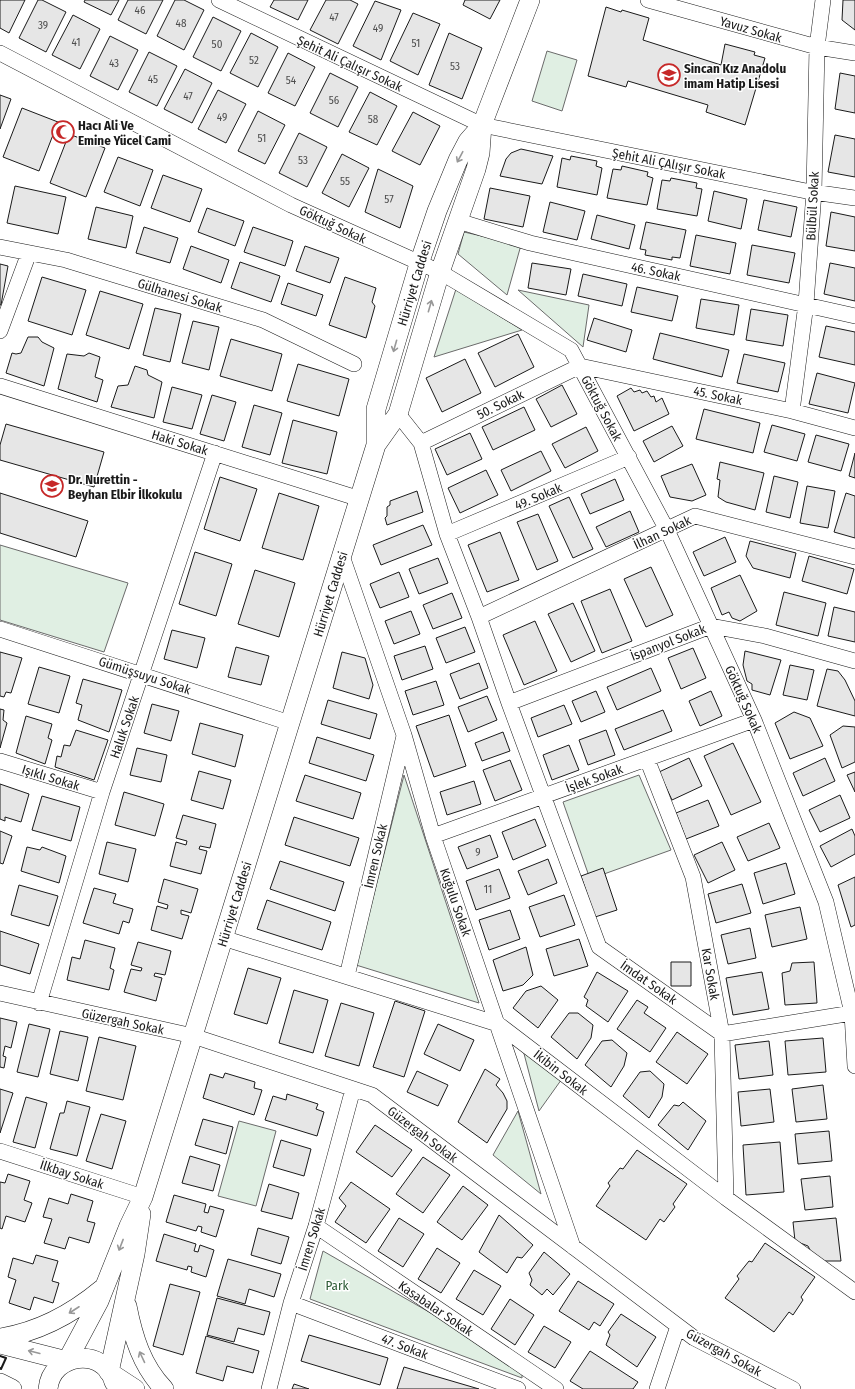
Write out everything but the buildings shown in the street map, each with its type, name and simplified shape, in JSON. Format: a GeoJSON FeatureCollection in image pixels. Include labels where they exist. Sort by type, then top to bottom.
{"type":"FeatureCollection","features":[{"type":"Feature","properties":{"kind":"main road","name":"Hürriyet Caddesi"},"geometry":{"type":"LineString","coordinates":[[143,1197],[376,445],[376,409],[419,264],[437,211],[458,160],[468,141],[482,125],[530,0]]}},
{"type":"Feature","properties":{"kind":"main road"},"geometry":{"type":"LineString","coordinates":[[376,445],[398,414],[440,272],[476,169],[480,153],[482,125]]}},
{"type":"Feature","properties":{"kind":"main road"},"geometry":{"type":"LineString","coordinates":[[48,1389],[50,1378],[55,1371],[67,1361],[105,1287],[129,1226],[143,1197]]}},
{"type":"Feature","properties":{"kind":"main road"},"geometry":{"type":"LineString","coordinates":[[112,1380],[125,1298],[136,1254],[143,1197]]}},
{"type":"Feature","properties":{"kind":"main road"},"geometry":{"type":"LineString","coordinates":[[0,1338],[16,1335],[53,1322],[74,1310],[105,1287]]}},
{"type":"Feature","properties":{"kind":"main road"},"geometry":{"type":"LineString","coordinates":[[125,1298],[132,1330],[142,1356],[153,1376],[164,1389]]}},
{"type":"Feature","properties":{"kind":"main road"},"geometry":{"type":"LineString","coordinates":[[0,1344],[67,1361],[82,1358],[90,1359],[98,1362],[112,1380],[135,1389]]}},
{"type":"Feature","properties":{"kind":"main road"},"geometry":{"type":"LineString","coordinates":[[0,1383],[12,1389]]}},
{"type":"Feature","properties":{"kind":"street","name":"Şehit Ali Çalışır Sokak"},"geometry":{"type":"LineString","coordinates":[[218,0],[482,125]]}},
{"type":"Feature","properties":{"kind":"street","name":"Yavuz Sokak"},"geometry":{"type":"LineString","coordinates":[[648,0],[817,47],[855,53]]}},
{"type":"Feature","properties":{"kind":"street","name":"Bülbül Sokak"},"geometry":{"type":"LineString","coordinates":[[792,411],[806,304],[814,191],[817,47],[823,0]]}},
{"type":"Feature","properties":{"kind":"street","name":"Göktuğ Sokak"},"geometry":{"type":"LineString","coordinates":[[0,53],[291,205],[419,264],[440,272],[571,350],[667,530],[754,720],[826,902],[854,1010],[855,1066]]}},
{"type":"Feature","properties":{"kind":"street","name":"Şehit Ali ÇAlışır Sokak"},"geometry":{"type":"LineString","coordinates":[[482,125],[855,198]]}},
{"type":"Feature","properties":{"kind":"street","name":"46. Sokak"},"geometry":{"type":"LineString","coordinates":[[458,221],[530,243],[855,316]]}},
{"type":"Feature","properties":{"kind":"street","name":"Gülhanesi Sokak"},"geometry":{"type":"LineString","coordinates":[[0,246],[66,260],[263,320],[354,364]]}},
{"type":"Feature","properties":{"kind":"street"},"geometry":{"type":"LineString","coordinates":[[0,332],[30,253]]}},
{"type":"Feature","properties":{"kind":"street","name":"45. Sokak"},"geometry":{"type":"LineString","coordinates":[[580,366],[792,411],[855,428]]}},
{"type":"Feature","properties":{"kind":"street","name":"50. Sokak"},"geometry":{"type":"LineString","coordinates":[[421,442],[580,366]]}},
{"type":"Feature","properties":{"kind":"street","name":"Haki Sokak"},"geometry":{"type":"LineString","coordinates":[[0,386],[360,499]]}},
{"type":"Feature","properties":{"kind":"street"},"geometry":{"type":"LineString","coordinates":[[398,414],[421,442]]}},
{"type":"Feature","properties":{"kind":"street","name":"İmdat Sokak"},"geometry":{"type":"LineString","coordinates":[[421,442],[447,534],[479,617],[599,947],[722,1034]]}},
{"type":"Feature","properties":{"kind":"street","name":"Haluk Sokak"},"geometry":{"type":"LineString","coordinates":[[39,1003],[102,792],[214,453]]}},
{"type":"Feature","properties":{"kind":"street","name":"49. Sokak"},"geometry":{"type":"LineString","coordinates":[[447,534],[628,458]]}},
{"type":"Feature","properties":{"kind":"street","name":"İlhan Sokak"},"geometry":{"type":"LineString","coordinates":[[479,617],[695,516],[855,557]]}},
{"type":"Feature","properties":{"kind":"street","name":"Kuğulu Sokak"},"geometry":{"type":"LineString","coordinates":[[342,556],[404,735],[433,836],[573,1247]]}},
{"type":"Feature","properties":{"kind":"street","name":"İspanyol Sokak"},"geometry":{"type":"LineString","coordinates":[[509,703],[711,626],[765,636],[855,661]]}},
{"type":"Feature","properties":{"kind":"street","name":"Gümüşsuyu Sokak"},"geometry":{"type":"LineString","coordinates":[[0,629],[290,723]]}},
{"type":"Feature","properties":{"kind":"street","name":"İşlek Sokak"},"geometry":{"type":"LineString","coordinates":[[433,836],[754,720]]}},
{"type":"Feature","properties":{"kind":"street","name":"İmren Sokak"},"geometry":{"type":"LineString","coordinates":[[347,976],[404,735]]}},
{"type":"Feature","properties":{"kind":"street","name":"Kar Sokak"},"geometry":{"type":"LineString","coordinates":[[647,759],[693,877],[722,1034],[726,1198]]}},
{"type":"Feature","properties":{"kind":"street","name":"Işıklı Sokak"},"geometry":{"type":"LineString","coordinates":[[0,762],[102,792]]}},
{"type":"Feature","properties":{"kind":"street","name":"İkibin Sokak"},"geometry":{"type":"LineString","coordinates":[[223,938],[498,1024],[726,1198],[855,1292]]}},
{"type":"Feature","properties":{"kind":"street","name":"Güzergah Sokak"},"geometry":{"type":"LineString","coordinates":[[0,993],[39,1003],[193,1036],[372,1095],[694,1338],[793,1389]]}},
{"type":"Feature","properties":{"kind":"street"},"geometry":{"type":"LineString","coordinates":[[722,1034],[854,1010]]}},
{"type":"Feature","properties":{"kind":"street","name":"İmren Sokak"},"geometry":{"type":"LineString","coordinates":[[268,1389],[291,1303],[316,1226],[353,1089]]}},
{"type":"Feature","properties":{"kind":"street","name":"İlkbay Sokak"},"geometry":{"type":"LineString","coordinates":[[0,1151],[143,1197]]}},
{"type":"Feature","properties":{"kind":"street","name":"Kasabalar Sokak"},"geometry":{"type":"LineString","coordinates":[[316,1226],[556,1389]]}},
{"type":"Feature","properties":{"kind":"street","name":"47. Sokak"},"geometry":{"type":"LineString","coordinates":[[291,1303],[518,1389]]}},
{"type":"Feature","properties":{"kind":"street"},"geometry":{"type":"LineString","coordinates":[[657,1389],[678,1326]]}},
{"type":"Feature","properties":{"kind":"green space"},"geometry":{"type":"Polygon","coordinates":[[[547,51],[577,60],[562,111],[532,101],[547,51]]]}},
{"type":"Feature","properties":{"kind":"green space"},"geometry":{"type":"Polygon","coordinates":[[[464,232],[521,245],[507,295],[458,254],[464,232]]]}},
{"type":"Feature","properties":{"kind":"green space"},"geometry":{"type":"Polygon","coordinates":[[[456,289],[522,330],[434,357],[456,289]]]}},
{"type":"Feature","properties":{"kind":"green space"},"geometry":{"type":"Polygon","coordinates":[[[518,290],[589,305],[583,347],[518,290]]]}},
{"type":"Feature","properties":{"kind":"green space"},"geometry":{"type":"Polygon","coordinates":[[[0,545],[128,583],[104,652],[0,620],[0,545]]]}},
{"type":"Feature","properties":{"kind":"green space"},"geometry":{"type":"Polygon","coordinates":[[[404,775],[479,1003],[356,965],[404,775]]]}},
{"type":"Feature","properties":{"kind":"green space"},"geometry":{"type":"Polygon","coordinates":[[[639,775],[671,850],[590,879],[563,802],[639,775]]]}},
{"type":"Feature","properties":{"kind":"green space"},"geometry":{"type":"Polygon","coordinates":[[[522,1046],[564,1076],[539,1111],[522,1046]]]}},
{"type":"Feature","properties":{"kind":"green space"},"geometry":{"type":"Polygon","coordinates":[[[518,1111],[541,1194],[493,1155],[518,1111]]]}},
{"type":"Feature","properties":{"kind":"green space"},"geometry":{"type":"Polygon","coordinates":[[[239,1121],[276,1131],[256,1206],[218,1196],[239,1121]]]}},
{"type":"Feature","properties":{"kind":"green space","name":"Park"},"geometry":{"type":"Polygon","coordinates":[[[323,1251],[469,1335],[522,1370],[522,1378],[310,1299],[323,1251]]]}},
{"type":"Feature","properties":{"kind":"wall"},"geometry":{"type":"LineString","coordinates":[[0,1356],[6,1358],[1,1369],[0,1368]]}},
{"type":"Feature","properties":{"kind":"place","name":"Sincan Kız Anadolu imam Hatip Lisesi"},"geometry":{"type":"Point","coordinates":[669,75]}},
{"type":"Feature","properties":{"kind":"place","name":"Hacı Ali Ve Emine Yücel Cami"},"geometry":{"type":"Point","coordinates":[63,132]}},
{"type":"Feature","properties":{"kind":"place","name":"Dr. Nurettin - Beyhan Elbir İlkokulu"},"geometry":{"type":"Point","coordinates":[52,486]}}]}
